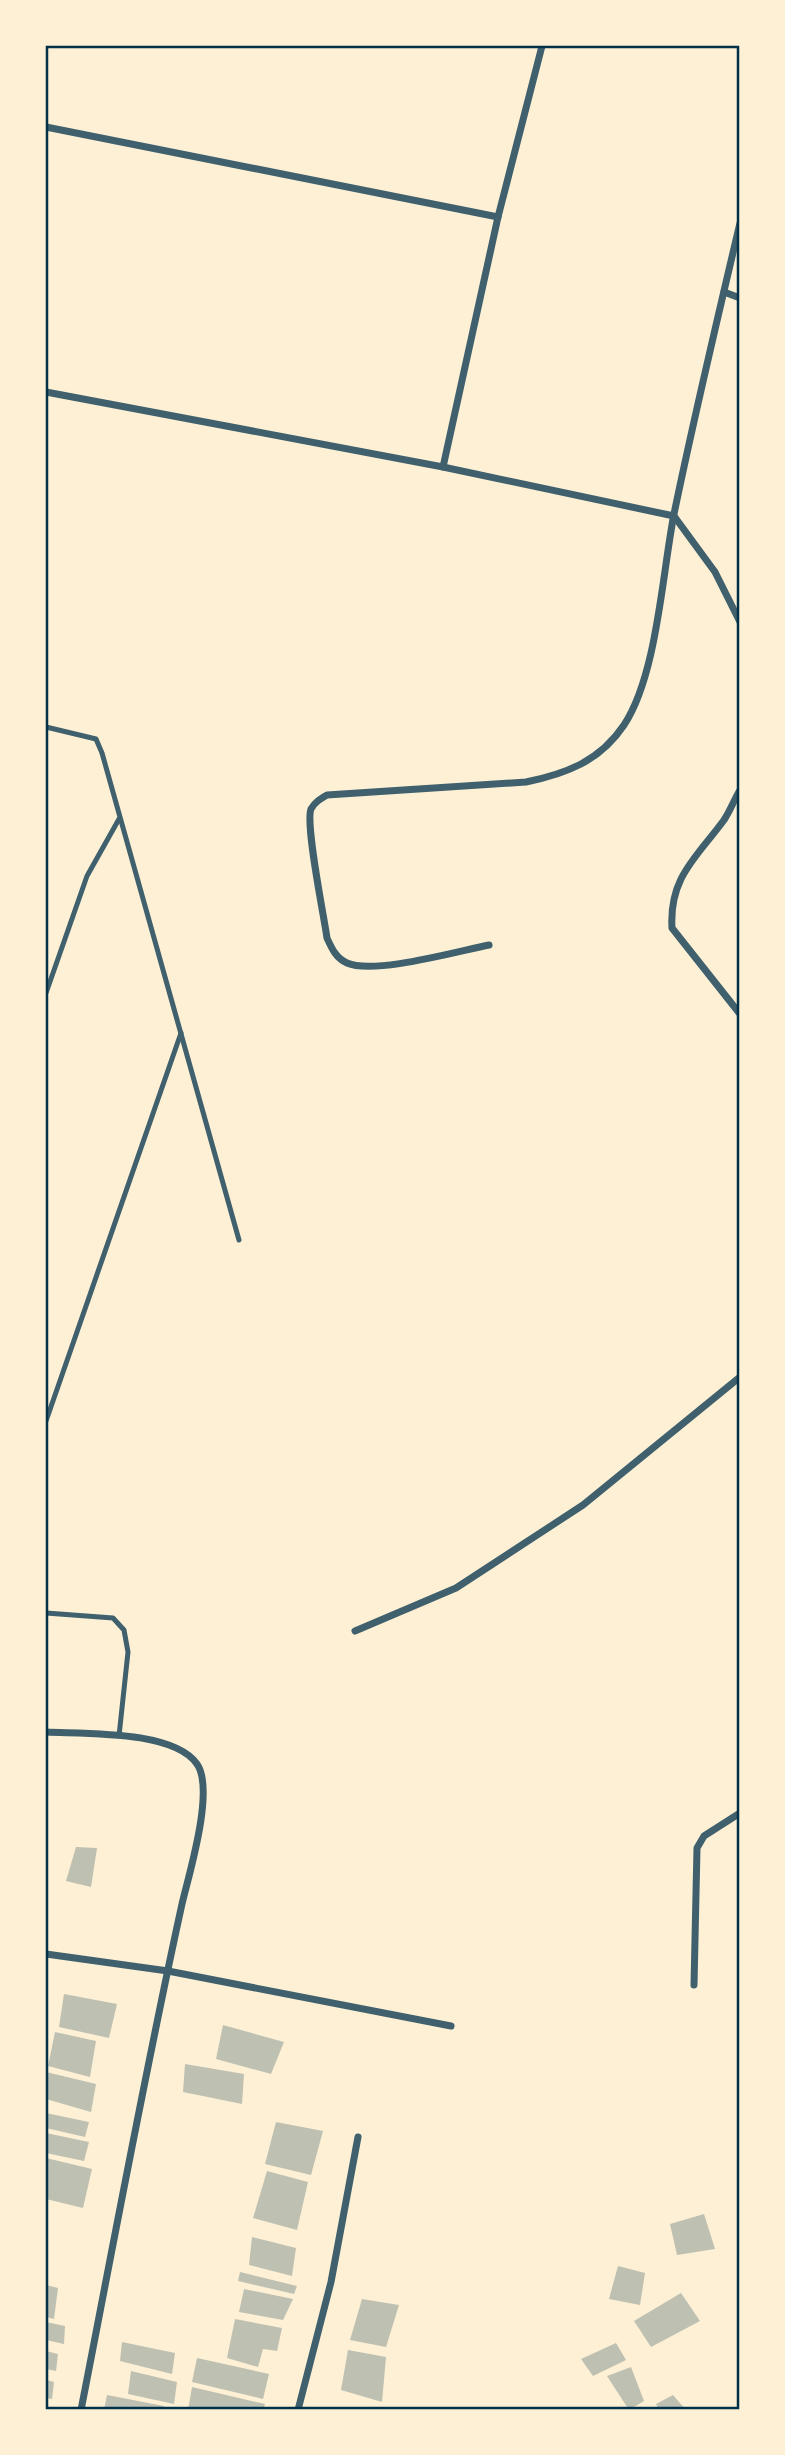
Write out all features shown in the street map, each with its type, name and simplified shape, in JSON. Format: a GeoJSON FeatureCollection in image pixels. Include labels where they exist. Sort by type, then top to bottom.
{"type":"FeatureCollection","features":[{"type":"Feature","properties":{"kind":"street"},"geometry":{"type":"LineString","coordinates":[[443,467],[498,217],[542,46]]}},
{"type":"Feature","properties":{"kind":"street"},"geometry":{"type":"LineString","coordinates":[[46,127],[498,217]]}},
{"type":"Feature","properties":{"kind":"street"},"geometry":{"type":"LineString","coordinates":[[489,945],[391,965],[363,967],[347,963],[333,953],[327,938],[310,828],[311,809],[317,800],[327,795],[526,782],[555,776],[581,766],[605,749],[625,724],[648,666],[674,516],[740,223]]}},
{"type":"Feature","properties":{"kind":"street"},"geometry":{"type":"LineString","coordinates":[[724,292],[740,298]]}},
{"type":"Feature","properties":{"kind":"street"},"geometry":{"type":"LineString","coordinates":[[46,392],[443,467],[674,516],[715,572],[740,622]]}},
{"type":"Feature","properties":{"kind":"street"},"geometry":{"type":"LineString","coordinates":[[740,790],[725,818],[687,865],[676,887],[671,910],[672,928],[677,936],[740,1014]]}},
{"type":"Feature","properties":{"kind":"street"},"geometry":{"type":"LineString","coordinates":[[355,1631],[456,1588],[583,1506],[740,1377]]}},
{"type":"Feature","properties":{"kind":"street"},"geometry":{"type":"LineString","coordinates":[[46,1732],[119,1736],[160,1742],[183,1751],[198,1765],[205,1783],[196,1842],[81,2410]]}},
{"type":"Feature","properties":{"kind":"street"},"geometry":{"type":"LineString","coordinates":[[694,1984],[697,1849],[704,1836],[740,1813]]}},
{"type":"Feature","properties":{"kind":"street"},"geometry":{"type":"LineString","coordinates":[[46,1954],[168,1970],[451,2026]]}},
{"type":"Feature","properties":{"kind":"street"},"geometry":{"type":"LineString","coordinates":[[298,2410],[331,2282],[358,2137]]}},
{"type":"Feature","properties":{"kind":"lane"},"geometry":{"type":"LineString","coordinates":[[46,727],[96,739],[239,1240]]}},
{"type":"Feature","properties":{"kind":"lane"},"geometry":{"type":"LineString","coordinates":[[46,993],[87,876],[120,819]]}},
{"type":"Feature","properties":{"kind":"lane"},"geometry":{"type":"LineString","coordinates":[[46,1422],[181,1033]]}},
{"type":"Feature","properties":{"kind":"lane"},"geometry":{"type":"LineString","coordinates":[[46,1613],[113,1618],[124,1630],[128,1652],[119,1736]]}},
{"type":"Feature","properties":{"kind":"building"},"geometry":{"type":"Polygon","coordinates":[[[76,1847],[97,1848],[91,1887],[66,1881],[76,1847]]]}},
{"type":"Feature","properties":{"kind":"building"},"geometry":{"type":"Polygon","coordinates":[[[64,1994],[117,2004],[109,2038],[59,2027],[64,1994]]]}},
{"type":"Feature","properties":{"kind":"building"},"geometry":{"type":"Polygon","coordinates":[[[223,2025],[284,2042],[271,2074],[216,2059],[223,2025]]]}},
{"type":"Feature","properties":{"kind":"building"},"geometry":{"type":"Polygon","coordinates":[[[55,2032],[96,2041],[90,2077],[48,2066],[55,2032]]]}},
{"type":"Feature","properties":{"kind":"building"},"geometry":{"type":"Polygon","coordinates":[[[185,2064],[244,2074],[242,2104],[183,2092],[185,2064]]]}},
{"type":"Feature","properties":{"kind":"building"},"geometry":{"type":"Polygon","coordinates":[[[46,2072],[96,2084],[91,2112],[46,2099],[46,2072]]]}},
{"type":"Feature","properties":{"kind":"building"},"geometry":{"type":"Polygon","coordinates":[[[46,2113],[89,2122],[85,2137],[46,2128],[46,2113]]]}},
{"type":"Feature","properties":{"kind":"building"},"geometry":{"type":"Polygon","coordinates":[[[276,2122],[323,2131],[311,2175],[265,2164],[276,2122]]]}},
{"type":"Feature","properties":{"kind":"building"},"geometry":{"type":"Polygon","coordinates":[[[46,2133],[89,2142],[84,2161],[46,2153],[46,2133]]]}},
{"type":"Feature","properties":{"kind":"building"},"geometry":{"type":"Polygon","coordinates":[[[46,2158],[92,2169],[83,2208],[46,2199],[46,2158]]]}},
{"type":"Feature","properties":{"kind":"building"},"geometry":{"type":"Polygon","coordinates":[[[267,2171],[308,2182],[297,2230],[253,2218],[267,2171]]]}},
{"type":"Feature","properties":{"kind":"building"},"geometry":{"type":"Polygon","coordinates":[[[704,2214],[715,2249],[677,2255],[670,2224],[704,2214]]]}},
{"type":"Feature","properties":{"kind":"building"},"geometry":{"type":"Polygon","coordinates":[[[252,2237],[296,2248],[292,2276],[249,2265],[252,2237]]]}},
{"type":"Feature","properties":{"kind":"building"},"geometry":{"type":"Polygon","coordinates":[[[618,2266],[645,2273],[640,2305],[609,2299],[618,2266]]]}},
{"type":"Feature","properties":{"kind":"building"},"geometry":{"type":"Polygon","coordinates":[[[240,2272],[297,2286],[294,2294],[238,2281],[240,2272]]]}},
{"type":"Feature","properties":{"kind":"building"},"geometry":{"type":"Polygon","coordinates":[[[46,2285],[58,2288],[54,2319],[46,2317],[46,2285]]]}},
{"type":"Feature","properties":{"kind":"building"},"geometry":{"type":"Polygon","coordinates":[[[244,2289],[293,2299],[283,2320],[239,2312],[244,2289]]]}},
{"type":"Feature","properties":{"kind":"building"},"geometry":{"type":"Polygon","coordinates":[[[681,2293],[700,2321],[651,2347],[634,2321],[681,2293]]]}},
{"type":"Feature","properties":{"kind":"building"},"geometry":{"type":"Polygon","coordinates":[[[362,2299],[399,2305],[386,2347],[350,2340],[362,2299]]]}},
{"type":"Feature","properties":{"kind":"building"},"geometry":{"type":"Polygon","coordinates":[[[235,2319],[282,2328],[277,2351],[263,2349],[258,2367],[227,2358],[235,2319]]]}},
{"type":"Feature","properties":{"kind":"building"},"geometry":{"type":"Polygon","coordinates":[[[46,2322],[65,2326],[64,2344],[46,2340],[46,2322]]]}},
{"type":"Feature","properties":{"kind":"building"},"geometry":{"type":"Polygon","coordinates":[[[122,2342],[175,2353],[172,2374],[120,2361],[122,2342]]]}},
{"type":"Feature","properties":{"kind":"building"},"geometry":{"type":"Polygon","coordinates":[[[616,2343],[626,2360],[593,2376],[581,2359],[616,2343]]]}},
{"type":"Feature","properties":{"kind":"building"},"geometry":{"type":"Polygon","coordinates":[[[348,2350],[386,2357],[382,2402],[341,2390],[348,2350]]]}},
{"type":"Feature","properties":{"kind":"building"},"geometry":{"type":"Polygon","coordinates":[[[46,2351],[58,2354],[56,2371],[46,2369],[46,2351]]]}},
{"type":"Feature","properties":{"kind":"building"},"geometry":{"type":"Polygon","coordinates":[[[197,2358],[269,2374],[263,2399],[192,2382],[197,2358]]]}},
{"type":"Feature","properties":{"kind":"building"},"geometry":{"type":"Polygon","coordinates":[[[631,2367],[644,2401],[629,2410],[607,2376],[631,2367]]]}},
{"type":"Feature","properties":{"kind":"building"},"geometry":{"type":"Polygon","coordinates":[[[131,2371],[177,2382],[174,2404],[128,2394],[131,2371]]]}},
{"type":"Feature","properties":{"kind":"building"},"geometry":{"type":"Polygon","coordinates":[[[46,2380],[54,2382],[52,2399],[46,2398],[46,2380]]]}},
{"type":"Feature","properties":{"kind":"building"},"geometry":{"type":"Polygon","coordinates":[[[192,2387],[265,2404],[263,2410],[188,2410],[192,2387]]]}},
{"type":"Feature","properties":{"kind":"building"},"geometry":{"type":"Polygon","coordinates":[[[107,2395],[164,2406],[163,2410],[104,2410],[107,2395]]]}},
{"type":"Feature","properties":{"kind":"building"},"geometry":{"type":"Polygon","coordinates":[[[673,2395],[686,2410],[659,2410],[656,2404],[673,2395]]]}}]}
